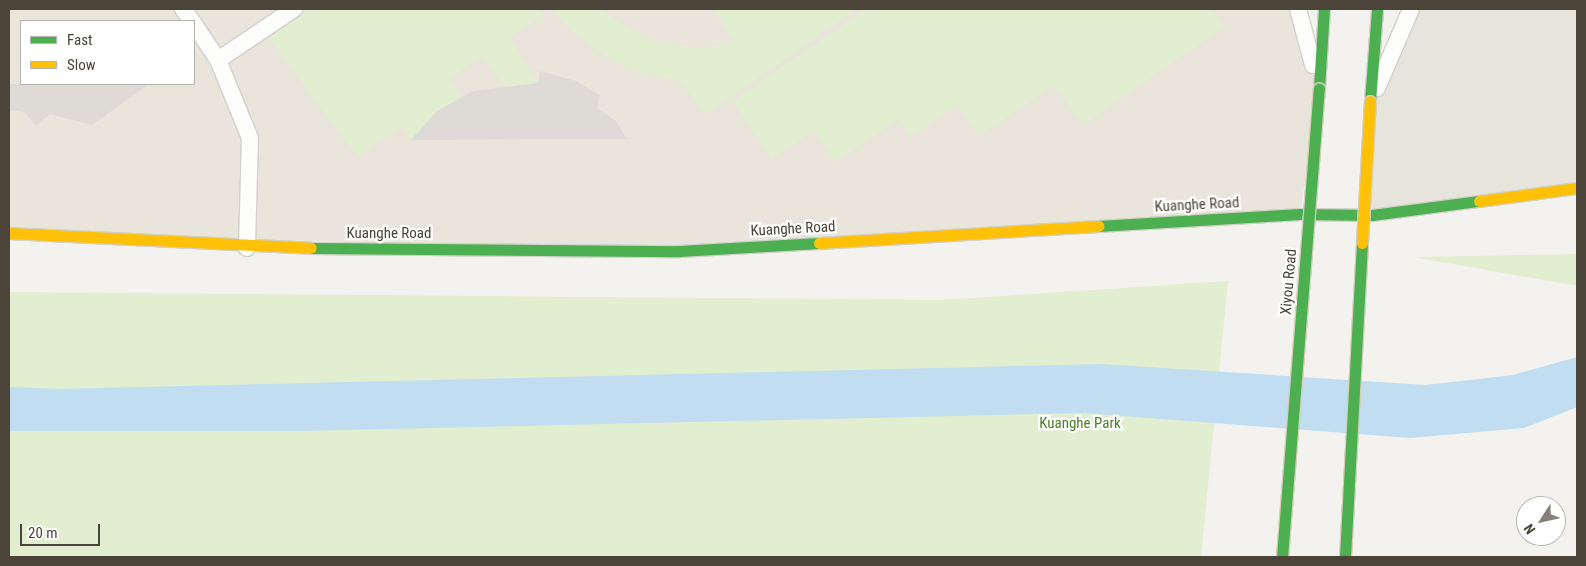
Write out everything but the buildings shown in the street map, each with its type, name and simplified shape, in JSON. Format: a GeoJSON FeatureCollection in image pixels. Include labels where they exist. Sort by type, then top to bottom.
{"type":"FeatureCollection","features":[{"type":"Feature","properties":{"kind":"street","name":"Xiyou Road"},"geometry":{"type":"LineString","coordinates":[[1282,557],[1324,9]]}},
{"type":"Feature","properties":{"kind":"street"},"geometry":{"type":"LineString","coordinates":[[1345,557],[1370,101],[1377,9]]}},
{"type":"Feature","properties":{"kind":"street","name":"Kuanghe Road"},"geometry":{"type":"LineString","coordinates":[[9,234],[247,248],[679,250],[1291,214],[1372,215],[1577,188]]}},
{"type":"Feature","properties":{"kind":"lane"},"geometry":{"type":"LineString","coordinates":[[183,9],[191,20]]}},
{"type":"Feature","properties":{"kind":"lane"},"geometry":{"type":"LineString","coordinates":[[218,60],[294,9]]}},
{"type":"Feature","properties":{"kind":"lane"},"geometry":{"type":"LineString","coordinates":[[1298,9],[1319,88]]}},
{"type":"Feature","properties":{"kind":"lane"},"geometry":{"type":"LineString","coordinates":[[1370,101],[1406,29],[1411,9]]}},
{"type":"Feature","properties":{"kind":"lane"},"geometry":{"type":"LineString","coordinates":[[195,26],[218,60],[250,138],[247,248]]}},
{"type":"Feature","properties":{"kind":"shaded area"},"geometry":{"type":"Polygon","coordinates":[[[9,9],[1298,9],[1319,88],[1300,214],[679,251],[9,233],[9,9]]]}},
{"type":"Feature","properties":{"kind":"shaded area"},"geometry":{"type":"Polygon","coordinates":[[[1411,9],[1577,9],[1577,188],[1372,215],[1370,101],[1411,9]]]}},
{"type":"Feature","properties":{"kind":"green space"},"geometry":{"type":"Polygon","coordinates":[[[308,9],[541,9],[544,14],[510,37],[538,83],[505,87],[483,56],[449,78],[462,97],[437,111],[411,140],[401,127],[357,157],[268,36],[308,9]]]}},
{"type":"Feature","properties":{"kind":"green space"},"geometry":{"type":"Polygon","coordinates":[[[553,9],[599,9],[645,38],[686,47],[708,47],[735,42],[713,9],[857,9],[705,115],[681,81],[632,70],[608,58],[567,26],[553,9]]]}},
{"type":"Feature","properties":{"kind":"green space"},"geometry":{"type":"Polygon","coordinates":[[[867,9],[1212,9],[1224,27],[1083,125],[1054,85],[979,136],[958,105],[911,137],[898,119],[836,162],[814,131],[772,159],[733,101],[867,9]]]}},
{"type":"Feature","properties":{"kind":"green space"},"geometry":{"type":"Polygon","coordinates":[[[1577,254],[1577,286],[1414,257],[1577,254]]]}},
{"type":"Feature","properties":{"kind":"green space","name":"Kuanghe Park"},"geometry":{"type":"Polygon","coordinates":[[[1228,281],[1201,557],[9,557],[9,292],[942,300],[1228,281]]]}},
{"type":"Feature","properties":{"kind":"water"},"geometry":{"type":"Polygon","coordinates":[[[1577,357],[1577,407],[1524,428],[1410,438],[1084,413],[300,431],[9,431],[9,387],[61,389],[1101,364],[1426,385],[1513,375],[1577,357]]]}},
{"type":"Feature","properties":{"kind":"traffic: fast"},"geometry":{"type":"LineString","coordinates":[[1319,88],[1324,9]]}},
{"type":"Feature","properties":{"kind":"traffic: fast"},"geometry":{"type":"LineString","coordinates":[[1370,101],[1377,9]]}},
{"type":"Feature","properties":{"kind":"traffic: fast"},"geometry":{"type":"LineString","coordinates":[[1282,557],[1319,88]]}},
{"type":"Feature","properties":{"kind":"traffic: fast"},"geometry":{"type":"LineString","coordinates":[[1098,226],[1300,214],[1372,215],[1479,201]]}},
{"type":"Feature","properties":{"kind":"traffic: fast"},"geometry":{"type":"LineString","coordinates":[[311,248],[679,251],[819,243]]}},
{"type":"Feature","properties":{"kind":"traffic: fast"},"geometry":{"type":"LineString","coordinates":[[1345,557],[1362,243]]}},
{"type":"Feature","properties":{"kind":"traffic: slow"},"geometry":{"type":"LineString","coordinates":[[1362,243],[1370,101]]}},
{"type":"Feature","properties":{"kind":"traffic: slow"},"geometry":{"type":"LineString","coordinates":[[1479,201],[1577,188]]}},
{"type":"Feature","properties":{"kind":"traffic: slow"},"geometry":{"type":"LineString","coordinates":[[819,243],[1098,226]]}},
{"type":"Feature","properties":{"kind":"traffic: slow"},"geometry":{"type":"LineString","coordinates":[[9,233],[311,248]]}}]}
